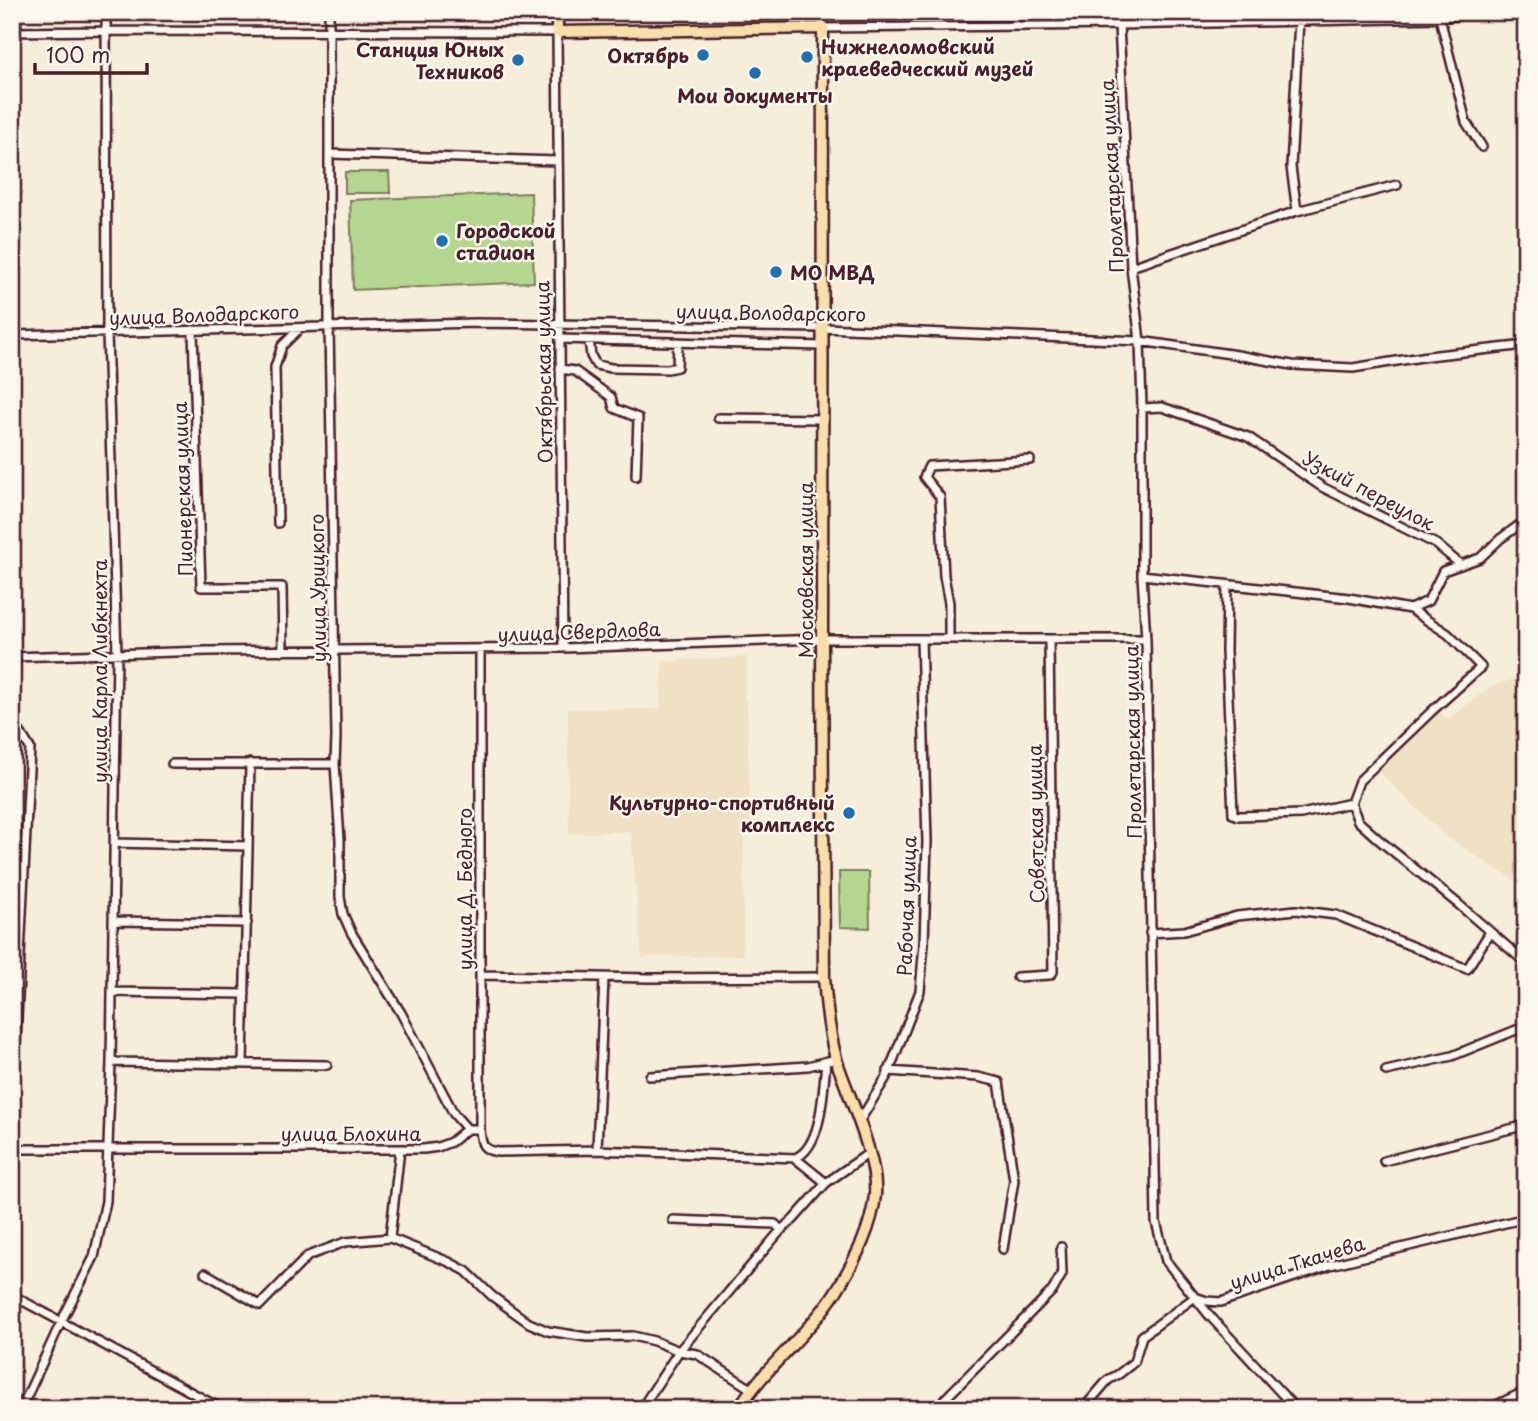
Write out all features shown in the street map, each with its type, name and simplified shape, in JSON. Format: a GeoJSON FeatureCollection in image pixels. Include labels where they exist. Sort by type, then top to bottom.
{"type":"FeatureCollection","features":[{"type":"Feature","properties":{"kind":"main road","name":"Октябрьская улица"},"geometry":{"type":"LineString","coordinates":[[557,12],[557,32]]}},
{"type":"Feature","properties":{"kind":"main road"},"geometry":{"type":"LineString","coordinates":[[557,32],[823,28]]}},
{"type":"Feature","properties":{"kind":"main road","name":"Московская улица"},"geometry":{"type":"LineString","coordinates":[[823,28],[824,977],[831,1060],[859,1122]]}},
{"type":"Feature","properties":{"kind":"main road"},"geometry":{"type":"LineString","coordinates":[[738,1409],[751,1389],[818,1316],[853,1262],[868,1225],[875,1195],[874,1174],[859,1122]]}},
{"type":"Feature","properties":{"kind":"street"},"geometry":{"type":"LineString","coordinates":[[13,12],[15,32],[557,32]]}},
{"type":"Feature","properties":{"kind":"street","name":"улица Карла Либкнехта"},"geometry":{"type":"LineString","coordinates":[[24,1408],[62,1320],[94,1256],[106,1201],[114,921],[117,654],[107,333],[106,12]]}},
{"type":"Feature","properties":{"kind":"street","name":"улица Урицкого"},"geometry":{"type":"LineString","coordinates":[[329,12],[329,327],[335,764],[340,840],[340,897],[343,914],[351,932],[401,1013],[454,1114],[467,1129]]}},
{"type":"Feature","properties":{"kind":"street","name":"Московская улица"},"geometry":{"type":"LineString","coordinates":[[823,12],[823,28]]}},
{"type":"Feature","properties":{"kind":"street"},"geometry":{"type":"LineString","coordinates":[[1013,25],[1021,12]]}},
{"type":"Feature","properties":{"kind":"street"},"geometry":{"type":"LineString","coordinates":[[823,28],[1440,18],[1464,14]]}},
{"type":"Feature","properties":{"kind":"street"},"geometry":{"type":"LineString","coordinates":[[1440,18],[1466,122],[1482,148]]}},
{"type":"Feature","properties":{"kind":"street"},"geometry":{"type":"LineString","coordinates":[[1297,211],[1291,167],[1299,20]]}},
{"type":"Feature","properties":{"kind":"street","name":"Пролетарская улица"},"geometry":{"type":"LineString","coordinates":[[1119,25],[1131,267],[1140,341],[1142,575],[1146,639],[1156,1222],[1166,1261],[1296,1409]]}},
{"type":"Feature","properties":{"kind":"street","name":"Октябрьская улица"},"geometry":{"type":"LineString","coordinates":[[557,32],[564,648]]}},
{"type":"Feature","properties":{"kind":"street"},"geometry":{"type":"LineString","coordinates":[[329,154],[558,161]]}},
{"type":"Feature","properties":{"kind":"street"},"geometry":{"type":"LineString","coordinates":[[1131,267],[1297,211],[1397,185]]}},
{"type":"Feature","properties":{"kind":"street","name":"улица Володарского"},"geometry":{"type":"LineString","coordinates":[[12,335],[475,323],[823,328],[1140,341],[1292,365],[1353,368],[1526,345]]}},
{"type":"Feature","properties":{"kind":"street"},"geometry":{"type":"LineString","coordinates":[[278,523],[275,367],[282,346],[300,328]]}},
{"type":"Feature","properties":{"kind":"street","name":"Пионерская улица"},"geometry":{"type":"LineString","coordinates":[[193,330],[201,587],[282,587],[283,650]]}},
{"type":"Feature","properties":{"kind":"street"},"geometry":{"type":"LineString","coordinates":[[560,339],[823,345]]}},
{"type":"Feature","properties":{"kind":"street"},"geometry":{"type":"LineString","coordinates":[[589,340],[591,356],[596,365],[611,368],[677,367],[678,342]]}},
{"type":"Feature","properties":{"kind":"street"},"geometry":{"type":"LineString","coordinates":[[561,369],[575,371],[611,397],[614,408],[638,418],[636,476]]}},
{"type":"Feature","properties":{"kind":"street","name":"Узкий переулок"},"geometry":{"type":"LineString","coordinates":[[1142,408],[1162,407],[1248,437],[1322,487],[1436,544],[1461,565]]}},
{"type":"Feature","properties":{"kind":"street"},"geometry":{"type":"LineString","coordinates":[[718,418],[822,419]]}},
{"type":"Feature","properties":{"kind":"street"},"geometry":{"type":"LineString","coordinates":[[949,639],[949,603],[944,576],[940,497],[924,477],[929,466],[1030,460]]}},
{"type":"Feature","properties":{"kind":"street"},"geometry":{"type":"LineString","coordinates":[[1410,609],[1428,601],[1443,571],[1480,558],[1526,520]]}},
{"type":"Feature","properties":{"kind":"street"},"geometry":{"type":"LineString","coordinates":[[1142,575],[1349,598],[1410,609],[1448,634],[1481,667],[1359,781],[1351,803],[1358,821],[1526,963]]}},
{"type":"Feature","properties":{"kind":"street"},"geometry":{"type":"LineString","coordinates":[[1227,585],[1226,651],[1233,814],[1301,814],[1351,803]]}},
{"type":"Feature","properties":{"kind":"street","name":"улица Свердлова"},"geometry":{"type":"LineString","coordinates":[[12,657],[283,650],[564,648],[822,639],[1146,639]]}},
{"type":"Feature","properties":{"kind":"street","name":"Рабочая улица"},"geometry":{"type":"LineString","coordinates":[[859,1122],[888,1071],[920,992],[926,841],[921,639]]}},
{"type":"Feature","properties":{"kind":"street","name":"Советская улица"},"geometry":{"type":"LineString","coordinates":[[1017,977],[1050,975],[1053,972],[1049,639]]}},
{"type":"Feature","properties":{"kind":"street","name":"улица Д. Бедного"},"geometry":{"type":"LineString","coordinates":[[480,649],[480,1129]]}},
{"type":"Feature","properties":{"kind":"street"},"geometry":{"type":"LineString","coordinates":[[12,729],[20,732],[30,748],[12,1122]]}},
{"type":"Feature","properties":{"kind":"street"},"geometry":{"type":"LineString","coordinates":[[243,1064],[250,763]]}},
{"type":"Feature","properties":{"kind":"street"},"geometry":{"type":"LineString","coordinates":[[172,764],[335,764]]}},
{"type":"Feature","properties":{"kind":"street"},"geometry":{"type":"LineString","coordinates":[[115,843],[248,846]]}},
{"type":"Feature","properties":{"kind":"street"},"geometry":{"type":"LineString","coordinates":[[1150,933],[1184,931],[1237,916],[1296,910],[1336,915],[1467,970],[1490,932]]}},
{"type":"Feature","properties":{"kind":"street"},"geometry":{"type":"LineString","coordinates":[[114,921],[247,923]]}},
{"type":"Feature","properties":{"kind":"street"},"geometry":{"type":"LineString","coordinates":[[480,975],[604,978],[824,977]]}},
{"type":"Feature","properties":{"kind":"street"},"geometry":{"type":"LineString","coordinates":[[597,1150],[604,978]]}},
{"type":"Feature","properties":{"kind":"street"},"geometry":{"type":"LineString","coordinates":[[112,992],[245,994]]}},
{"type":"Feature","properties":{"kind":"street"},"geometry":{"type":"LineString","coordinates":[[1386,1071],[1452,1056],[1526,1026]]}},
{"type":"Feature","properties":{"kind":"street"},"geometry":{"type":"LineString","coordinates":[[650,1076],[808,1066],[831,1060],[819,1123],[807,1150],[796,1158]]}},
{"type":"Feature","properties":{"kind":"street"},"geometry":{"type":"LineString","coordinates":[[111,1062],[327,1065]]}},
{"type":"Feature","properties":{"kind":"street"},"geometry":{"type":"LineString","coordinates":[[888,1071],[978,1077],[999,1082],[1014,1180],[1003,1249]]}},
{"type":"Feature","properties":{"kind":"street"},"geometry":{"type":"LineString","coordinates":[[1384,1161],[1526,1125]]}},
{"type":"Feature","properties":{"kind":"street"},"geometry":{"type":"LineString","coordinates":[[467,1129],[480,1129],[484,1147],[498,1152],[597,1150],[796,1158],[826,1183]]}},
{"type":"Feature","properties":{"kind":"street","name":"улица Блохина"},"geometry":{"type":"LineString","coordinates":[[12,1149],[424,1149],[451,1142],[467,1129]]}},
{"type":"Feature","properties":{"kind":"street"},"geometry":{"type":"LineString","coordinates":[[390,1238],[400,1149]]}},
{"type":"Feature","properties":{"kind":"street"},"geometry":{"type":"LineString","coordinates":[[641,1409],[679,1351],[780,1230],[793,1220],[826,1183],[869,1153]]}},
{"type":"Feature","properties":{"kind":"street","name":"улица Ткачева"},"geometry":{"type":"LineString","coordinates":[[1195,1297],[1221,1302],[1330,1265],[1526,1218]]}},
{"type":"Feature","properties":{"kind":"street"},"geometry":{"type":"LineString","coordinates":[[673,1220],[775,1224],[780,1230]]}},
{"type":"Feature","properties":{"kind":"street"},"geometry":{"type":"LineString","coordinates":[[205,1273],[260,1306],[308,1256],[345,1242],[390,1238],[466,1272],[492,1296],[529,1323],[548,1331],[587,1337],[634,1336],[654,1340],[679,1351],[697,1353],[751,1389]]}},
{"type":"Feature","properties":{"kind":"street"},"geometry":{"type":"LineString","coordinates":[[935,1409],[1053,1290],[1062,1274],[1061,1247]]}},
{"type":"Feature","properties":{"kind":"street"},"geometry":{"type":"LineString","coordinates":[[12,1295],[222,1409]]}},
{"type":"Feature","properties":{"kind":"street"},"geometry":{"type":"LineString","coordinates":[[1083,1409],[1108,1380],[1134,1362],[1142,1336],[1195,1297]]}},
{"type":"Feature","properties":{"kind":"street"},"geometry":{"type":"LineString","coordinates":[[1488,1409],[1526,1391]]}},
{"type":"Feature","properties":{"kind":"street"},"geometry":{"type":"LineString","coordinates":[[12,1401],[24,1408]]}},
{"type":"Feature","properties":{"kind":"shaded area"},"geometry":{"type":"Polygon","coordinates":[[[747,657],[744,696],[747,701],[750,822],[744,823],[743,955],[642,957],[631,831],[569,834],[568,709],[660,709],[663,661],[747,657]]]}},
{"type":"Feature","properties":{"kind":"shaded area"},"geometry":{"type":"Polygon","coordinates":[[[1526,675],[1526,888],[1444,835],[1374,767],[1428,706],[1449,719],[1490,687],[1526,675]]]}},
{"type":"Feature","properties":{"kind":"green space"},"geometry":{"type":"Polygon","coordinates":[[[345,172],[389,172],[390,193],[345,193],[345,172]]]}},
{"type":"Feature","properties":{"kind":"green space","name":"Городской стадион"},"geometry":{"type":"Polygon","coordinates":[[[531,193],[534,282],[353,290],[350,200],[531,193]]]}},
{"type":"Feature","properties":{"kind":"green space"},"geometry":{"type":"Polygon","coordinates":[[[839,872],[869,872],[870,928],[840,927],[839,872]]]}},
{"type":"Feature","properties":{"kind":"place","name":"Октябрь"},"geometry":{"type":"Point","coordinates":[703,55]}},
{"type":"Feature","properties":{"kind":"place","name":"Нижнеломовский краеведческий музей"},"geometry":{"type":"Point","coordinates":[807,57]}},
{"type":"Feature","properties":{"kind":"place","name":"Станция Юных Техников"},"geometry":{"type":"Point","coordinates":[518,60]}},
{"type":"Feature","properties":{"kind":"place","name":"Мои документы"},"geometry":{"type":"Point","coordinates":[755,73]}},
{"type":"Feature","properties":{"kind":"place","name":"Городской стадион"},"geometry":{"type":"Point","coordinates":[442,241]}},
{"type":"Feature","properties":{"kind":"place","name":"МО МВД"},"geometry":{"type":"Point","coordinates":[776,272]}},
{"type":"Feature","properties":{"kind":"place","name":"Культурно-спортивный комплекс"},"geometry":{"type":"Point","coordinates":[849,813]}}]}
